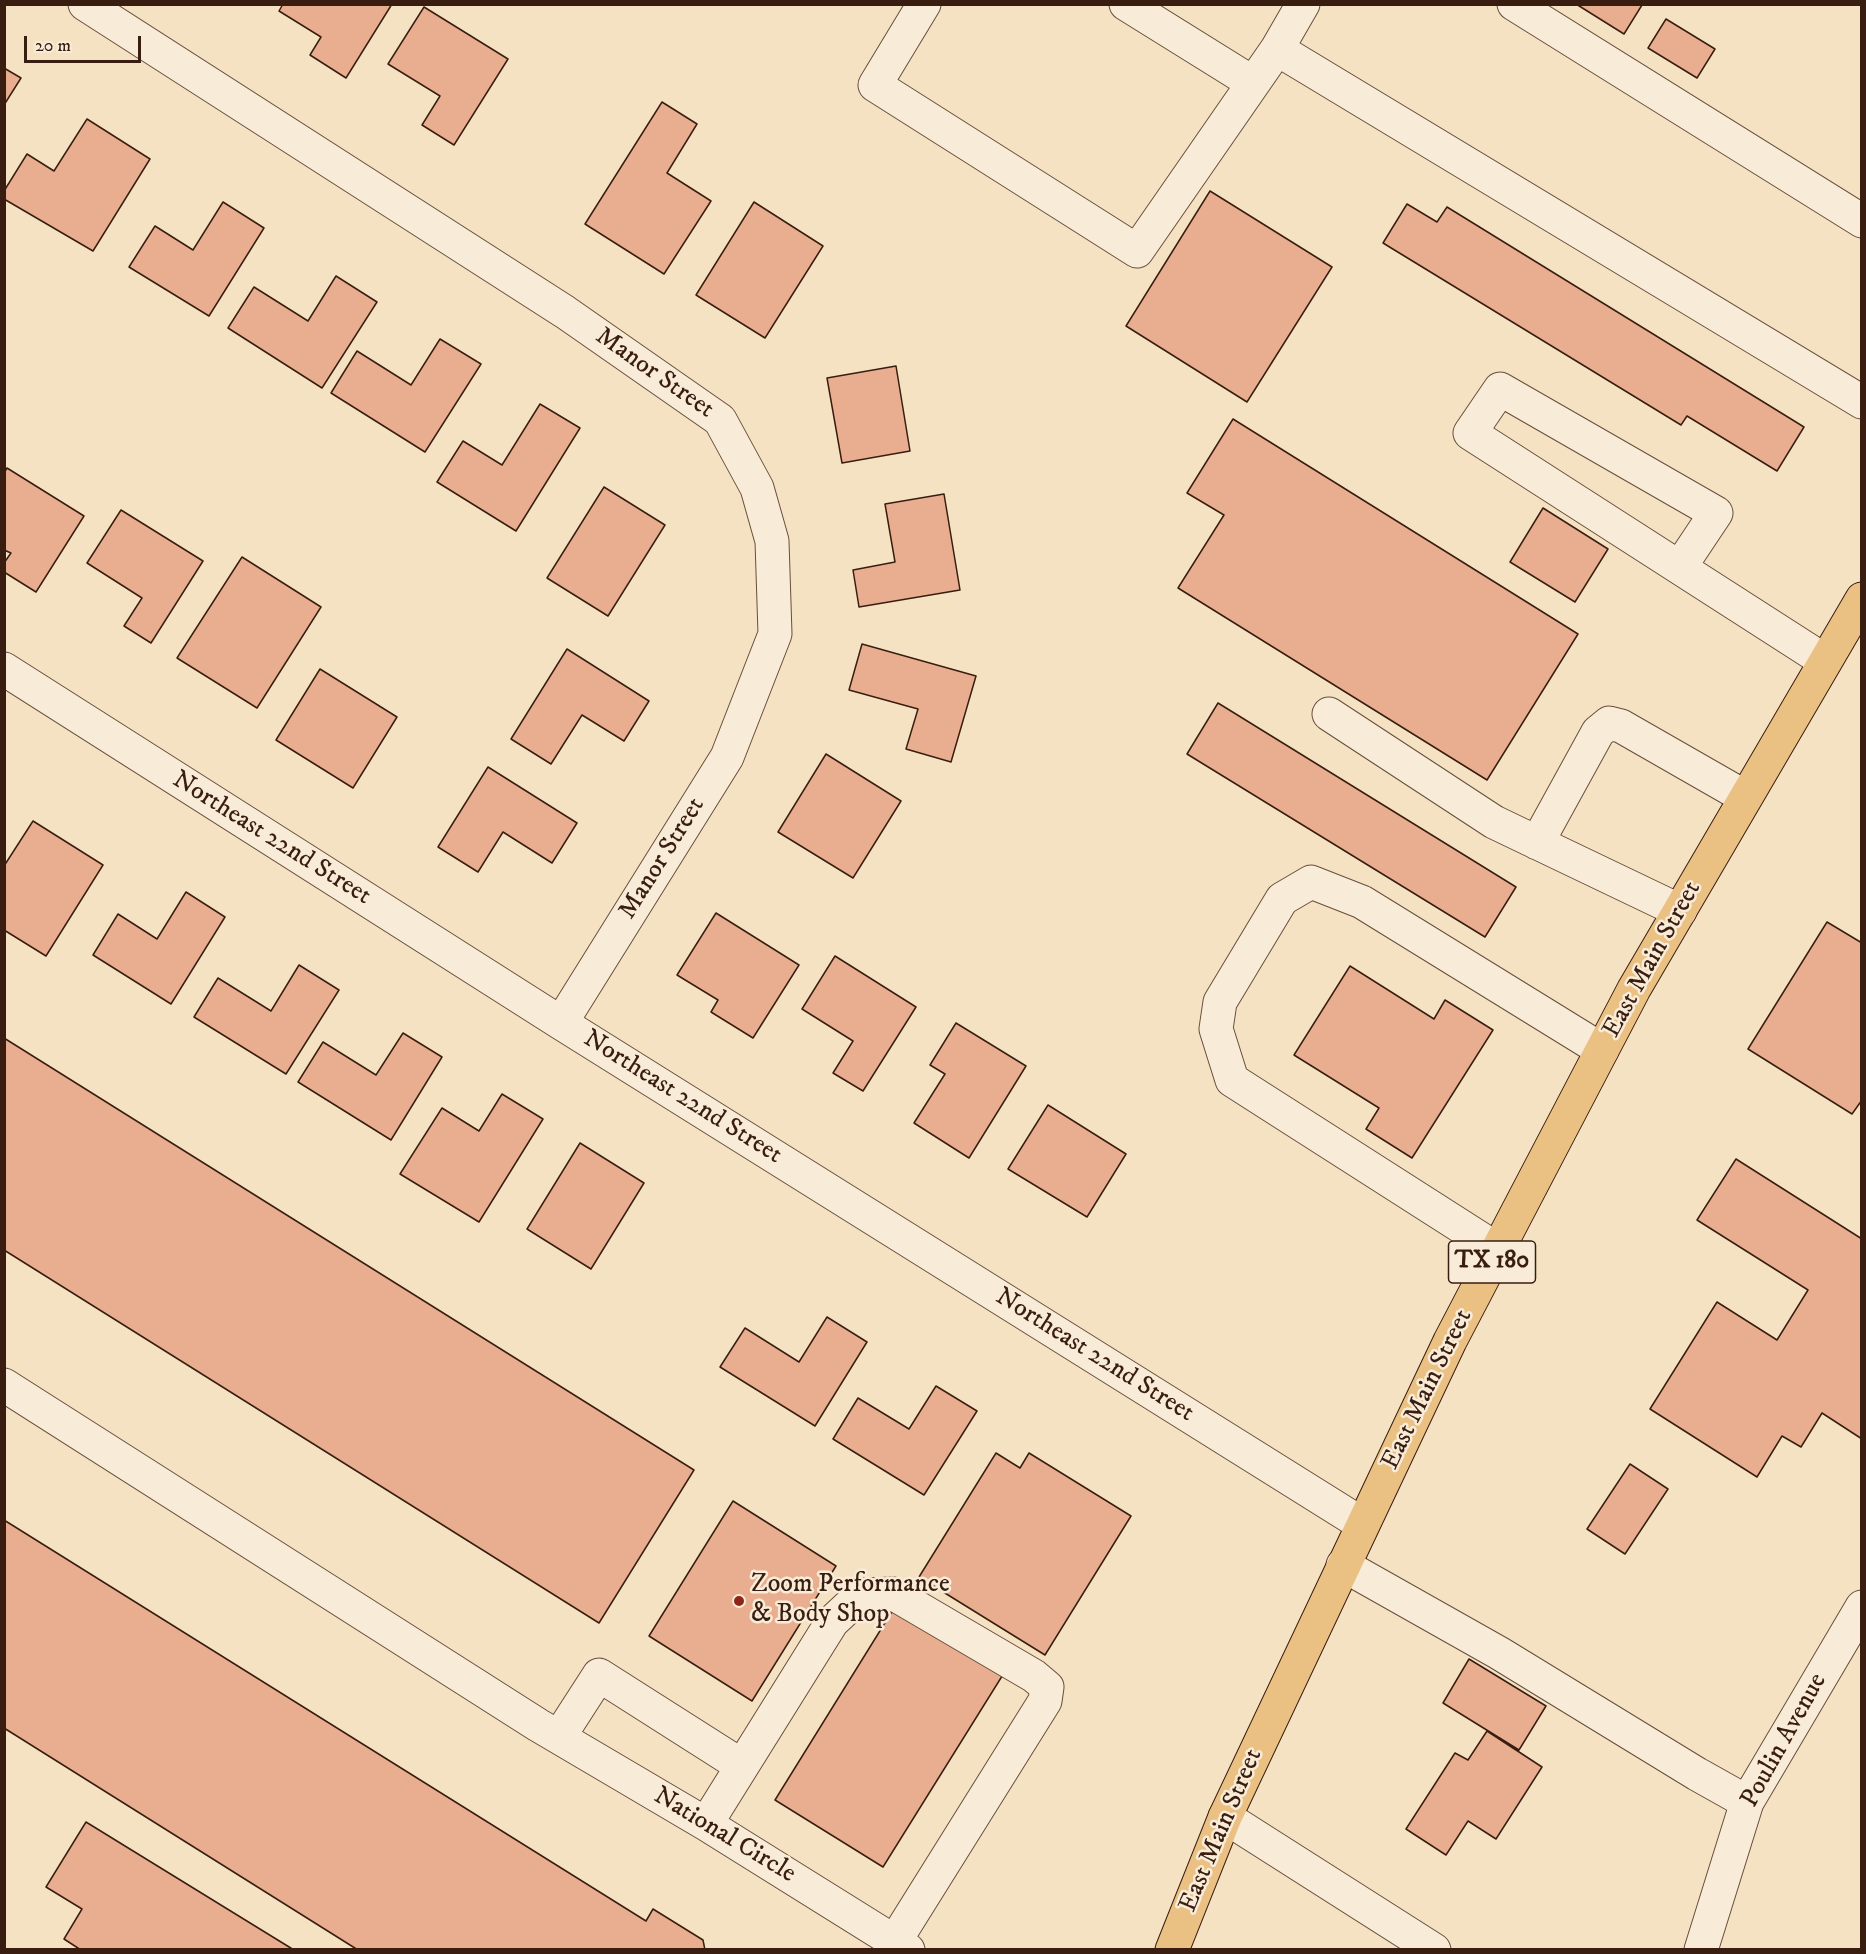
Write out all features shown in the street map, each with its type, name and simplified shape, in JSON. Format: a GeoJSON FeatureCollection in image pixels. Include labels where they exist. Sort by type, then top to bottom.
{"type":"FeatureCollection","features":[{"type":"Feature","properties":{"kind":"main road","name":"East Main Street"},"geometry":{"type":"LineString","coordinates":[[1172,1950],[1225,1816],[1450,1341],[1602,1050],[1745,797],[1862,599]]}},
{"type":"Feature","properties":{"kind":"street","name":"Manor Street"},"geometry":{"type":"LineString","coordinates":[[85,4],[565,312],[720,420],[757,488],[772,541],[775,634],[727,757],[561,1023]]}},
{"type":"Feature","properties":{"kind":"street"},"geometry":{"type":"LineString","coordinates":[[924,4],[875,85],[1137,251],[1277,49],[1303,4]]}},
{"type":"Feature","properties":{"kind":"street"},"geometry":{"type":"LineString","coordinates":[[1126,4],[1253,83]]}},
{"type":"Feature","properties":{"kind":"street"},"geometry":{"type":"LineString","coordinates":[[1514,4],[1862,221]]}},
{"type":"Feature","properties":{"kind":"street"},"geometry":{"type":"LineString","coordinates":[[1277,49],[1862,402]]}},
{"type":"Feature","properties":{"kind":"street"},"geometry":{"type":"LineString","coordinates":[[1680,567],[1716,513],[1500,389],[1470,433],[1825,661]]}},
{"type":"Feature","properties":{"kind":"street","name":"Northeast 22nd Street"},"geometry":{"type":"LineString","coordinates":[[4,669],[561,1023],[1362,1524]]}},
{"type":"Feature","properties":{"kind":"street"},"geometry":{"type":"LineString","coordinates":[[1329,714],[1494,822],[1680,910]]}},
{"type":"Feature","properties":{"kind":"street"},"geometry":{"type":"LineString","coordinates":[[1537,843],[1598,732],[1609,723],[1621,726],[1745,797]]}},
{"type":"Feature","properties":{"kind":"street"},"geometry":{"type":"LineString","coordinates":[[1498,1250],[1232,1080],[1216,1029],[1220,1002],[1282,899],[1311,882],[1362,902],[1602,1050]]}},
{"type":"Feature","properties":{"kind":"street","name":"National Circle"},"geometry":{"type":"LineString","coordinates":[[4,1385],[549,1731],[706,1824],[901,1945]]}},
{"type":"Feature","properties":{"kind":"street"},"geometry":{"type":"LineString","coordinates":[[1343,1565],[1499,1653],[1747,1802]]}},
{"type":"Feature","properties":{"kind":"street"},"geometry":{"type":"LineString","coordinates":[[706,1824],[832,1622],[861,1595],[894,1594],[1034,1676],[1047,1687],[1045,1701],[901,1945]]}},
{"type":"Feature","properties":{"kind":"street","name":"Poulin Avenue"},"geometry":{"type":"LineString","coordinates":[[1701,1950],[1747,1802],[1862,1607]]}},
{"type":"Feature","properties":{"kind":"street"},"geometry":{"type":"LineString","coordinates":[[549,1731],[599,1675],[742,1766]]}},
{"type":"Feature","properties":{"kind":"street"},"geometry":{"type":"LineString","coordinates":[[1225,1816],[1434,1950]]}},
{"type":"Feature","properties":{"kind":"building"},"geometry":{"type":"Polygon","coordinates":[[[283,4],[392,4],[346,78],[310,55],[321,37],[279,11],[283,4]]]}},
{"type":"Feature","properties":{"kind":"building"},"geometry":{"type":"Polygon","coordinates":[[[1576,4],[1640,4],[1642,5],[1624,34],[1576,4]]]}},
{"type":"Feature","properties":{"kind":"building"},"geometry":{"type":"Polygon","coordinates":[[[424,7],[508,59],[454,145],[422,125],[440,96],[388,64],[424,7]]]}},
{"type":"Feature","properties":{"kind":"building"},"geometry":{"type":"Polygon","coordinates":[[[1666,19],[1715,49],[1697,78],[1648,48],[1666,19]]]}},
{"type":"Feature","properties":{"kind":"building"},"geometry":{"type":"Polygon","coordinates":[[[4,68],[21,78],[4,105],[4,68]]]}},
{"type":"Feature","properties":{"kind":"building"},"geometry":{"type":"Polygon","coordinates":[[[662,102],[697,124],[667,173],[711,201],[664,274],[585,224],[662,102]]]}},
{"type":"Feature","properties":{"kind":"building"},"geometry":{"type":"Polygon","coordinates":[[[87,119],[150,159],[93,251],[4,199],[4,191],[27,154],[54,171],[87,119]]]}},
{"type":"Feature","properties":{"kind":"building"},"geometry":{"type":"Polygon","coordinates":[[[1210,191],[1332,267],[1247,402],[1126,326],[1210,191]]]}},
{"type":"Feature","properties":{"kind":"building"},"geometry":{"type":"Polygon","coordinates":[[[223,202],[264,228],[209,316],[129,267],[155,226],[193,250],[223,202]]]}},
{"type":"Feature","properties":{"kind":"building"},"geometry":{"type":"Polygon","coordinates":[[[754,202],[823,246],[765,338],[696,295],[754,202]]]}},
{"type":"Feature","properties":{"kind":"building"},"geometry":{"type":"Polygon","coordinates":[[[1407,204],[1437,222],[1447,207],[1804,427],[1777,471],[1687,416],[1681,425],[1383,243],[1407,204]]]}},
{"type":"Feature","properties":{"kind":"building"},"geometry":{"type":"Polygon","coordinates":[[[336,276],[377,302],[322,388],[228,328],[254,287],[308,321],[336,276]]]}},
{"type":"Feature","properties":{"kind":"building"},"geometry":{"type":"Polygon","coordinates":[[[440,339],[481,364],[425,452],[331,393],[357,351],[411,385],[440,339]]]}},
{"type":"Feature","properties":{"kind":"building"},"geometry":{"type":"Polygon","coordinates":[[[896,366],[910,451],[842,463],[827,378],[896,366]]]}},
{"type":"Feature","properties":{"kind":"building"},"geometry":{"type":"Polygon","coordinates":[[[540,404],[580,428],[516,531],[437,482],[463,441],[502,465],[540,404]]]}},
{"type":"Feature","properties":{"kind":"building"},"geometry":{"type":"Polygon","coordinates":[[[1233,419],[1578,634],[1487,780],[1178,588],[1224,515],[1187,493],[1233,419]]]}},
{"type":"Feature","properties":{"kind":"building"},"geometry":{"type":"Polygon","coordinates":[[[7,468],[84,516],[36,592],[4,572],[4,563],[11,553],[4,550],[4,473],[7,468]]]}},
{"type":"Feature","properties":{"kind":"building"},"geometry":{"type":"Polygon","coordinates":[[[604,487],[665,525],[608,616],[547,578],[604,487]]]}},
{"type":"Feature","properties":{"kind":"building"},"geometry":{"type":"Polygon","coordinates":[[[944,494],[960,590],[859,607],[853,570],[895,562],[885,504],[944,494]]]}},
{"type":"Feature","properties":{"kind":"building"},"geometry":{"type":"Polygon","coordinates":[[[1543,508],[1608,549],[1575,602],[1510,562],[1543,508]]]}},
{"type":"Feature","properties":{"kind":"building"},"geometry":{"type":"Polygon","coordinates":[[[121,510],[203,561],[151,643],[124,626],[142,598],[87,563],[121,510]]]}},
{"type":"Feature","properties":{"kind":"building"},"geometry":{"type":"Polygon","coordinates":[[[242,557],[321,607],[257,708],[177,658],[242,557]]]}},
{"type":"Feature","properties":{"kind":"building"},"geometry":{"type":"Polygon","coordinates":[[[862,644],[976,676],[951,762],[906,749],[918,709],[849,690],[862,644]]]}},
{"type":"Feature","properties":{"kind":"building"},"geometry":{"type":"Polygon","coordinates":[[[567,649],[649,701],[624,741],[582,715],[551,764],[511,739],[567,649]]]}},
{"type":"Feature","properties":{"kind":"building"},"geometry":{"type":"Polygon","coordinates":[[[320,669],[397,717],[353,788],[276,740],[320,669]]]}},
{"type":"Feature","properties":{"kind":"building"},"geometry":{"type":"Polygon","coordinates":[[[1218,703],[1516,887],[1485,937],[1187,754],[1218,703]]]}},
{"type":"Feature","properties":{"kind":"building"},"geometry":{"type":"Polygon","coordinates":[[[826,754],[901,801],[853,878],[778,832],[826,754]]]}},
{"type":"Feature","properties":{"kind":"building"},"geometry":{"type":"Polygon","coordinates":[[[488,767],[577,823],[552,863],[503,832],[478,872],[438,847],[488,767]]]}},
{"type":"Feature","properties":{"kind":"building"},"geometry":{"type":"Polygon","coordinates":[[[33,821],[103,865],[46,956],[4,930],[4,866],[33,821]]]}},
{"type":"Feature","properties":{"kind":"building"},"geometry":{"type":"Polygon","coordinates":[[[186,892],[225,917],[171,1004],[93,955],[118,914],[157,939],[186,892]]]}},
{"type":"Feature","properties":{"kind":"building"},"geometry":{"type":"Polygon","coordinates":[[[716,913],[799,965],[753,1038],[711,1012],[718,1000],[677,975],[716,913]]]}},
{"type":"Feature","properties":{"kind":"building"},"geometry":{"type":"Polygon","coordinates":[[[1827,922],[1862,943],[1862,1100],[1852,1114],[1748,1049],[1827,922]]]}},
{"type":"Feature","properties":{"kind":"building"},"geometry":{"type":"Polygon","coordinates":[[[835,956],[916,1007],[863,1091],[833,1073],[853,1041],[802,1009],[835,956]]]}},
{"type":"Feature","properties":{"kind":"building"},"geometry":{"type":"Polygon","coordinates":[[[299,965],[339,990],[286,1074],[194,1017],[218,978],[271,1011],[299,965]]]}},
{"type":"Feature","properties":{"kind":"building"},"geometry":{"type":"Polygon","coordinates":[[[1350,966],[1434,1019],[1445,1000],[1493,1030],[1412,1158],[1366,1129],[1379,1108],[1294,1055],[1350,966]]]}},
{"type":"Feature","properties":{"kind":"building"},"geometry":{"type":"Polygon","coordinates":[[[956,1023],[1026,1066],[969,1158],[914,1123],[945,1074],[930,1065],[956,1023]]]}},
{"type":"Feature","properties":{"kind":"building"},"geometry":{"type":"Polygon","coordinates":[[[403,1033],[442,1057],[391,1140],[298,1082],[323,1042],[376,1075],[403,1033]]]}},
{"type":"Feature","properties":{"kind":"building"},"geometry":{"type":"Polygon","coordinates":[[[4,1038],[694,1470],[599,1623],[4,1250],[4,1038]]]}},
{"type":"Feature","properties":{"kind":"building"},"geometry":{"type":"Polygon","coordinates":[[[502,1094],[543,1119],[479,1222],[400,1174],[442,1108],[479,1131],[502,1094]]]}},
{"type":"Feature","properties":{"kind":"building"},"geometry":{"type":"Polygon","coordinates":[[[1048,1105],[1126,1154],[1087,1217],[1008,1169],[1048,1105]]]}},
{"type":"Feature","properties":{"kind":"building"},"geometry":{"type":"Polygon","coordinates":[[[580,1143],[644,1183],[591,1269],[527,1229],[580,1143]]]}},
{"type":"Feature","properties":{"kind":"building"},"geometry":{"type":"Polygon","coordinates":[[[1736,1159],[1862,1239],[1862,1439],[1822,1413],[1801,1447],[1782,1436],[1757,1477],[1650,1409],[1717,1302],[1777,1340],[1808,1290],[1697,1220],[1736,1159]]]}},
{"type":"Feature","properties":{"kind":"building"},"geometry":{"type":"Polygon","coordinates":[[[827,1317],[867,1342],[815,1426],[720,1367],[745,1328],[799,1362],[827,1317]]]}},
{"type":"Feature","properties":{"kind":"building"},"geometry":{"type":"Polygon","coordinates":[[[936,1386],[977,1411],[924,1495],[833,1439],[858,1398],[909,1429],[936,1386]]]}},
{"type":"Feature","properties":{"kind":"building"},"geometry":{"type":"Polygon","coordinates":[[[996,1453],[1020,1468],[1029,1453],[1131,1516],[1045,1655],[919,1577],[996,1453]]]}},
{"type":"Feature","properties":{"kind":"building"},"geometry":{"type":"Polygon","coordinates":[[[1630,1464],[1668,1489],[1625,1554],[1587,1529],[1630,1464]]]}},
{"type":"Feature","properties":{"kind":"building"},"geometry":{"type":"Polygon","coordinates":[[[733,1501],[836,1566],[752,1701],[649,1636],[733,1501]]]}},
{"type":"Feature","properties":{"kind":"building"},"geometry":{"type":"Polygon","coordinates":[[[4,1520],[646,1921],[653,1909],[703,1940],[705,1950],[358,1950],[4,1728],[4,1520]]]}},
{"type":"Feature","properties":{"kind":"building"},"geometry":{"type":"Polygon","coordinates":[[[896,1605],[1004,1673],[883,1867],[775,1800],[896,1605]]]}},
{"type":"Feature","properties":{"kind":"building"},"geometry":{"type":"Polygon","coordinates":[[[1469,1659],[1546,1706],[1519,1750],[1443,1703],[1469,1659]]]}},
{"type":"Feature","properties":{"kind":"building"},"geometry":{"type":"Polygon","coordinates":[[[1487,1731],[1542,1767],[1496,1839],[1468,1821],[1446,1855],[1406,1829],[1455,1753],[1468,1760],[1487,1731]]]}},
{"type":"Feature","properties":{"kind":"building"},"geometry":{"type":"Polygon","coordinates":[[[86,1822],[294,1950],[81,1950],[64,1939],[82,1909],[46,1887],[86,1822]]]}},
{"type":"Feature","properties":{"kind":"place","name":"Zoom Performance & Body Shop"},"geometry":{"type":"Point","coordinates":[739,1601]}}]}
